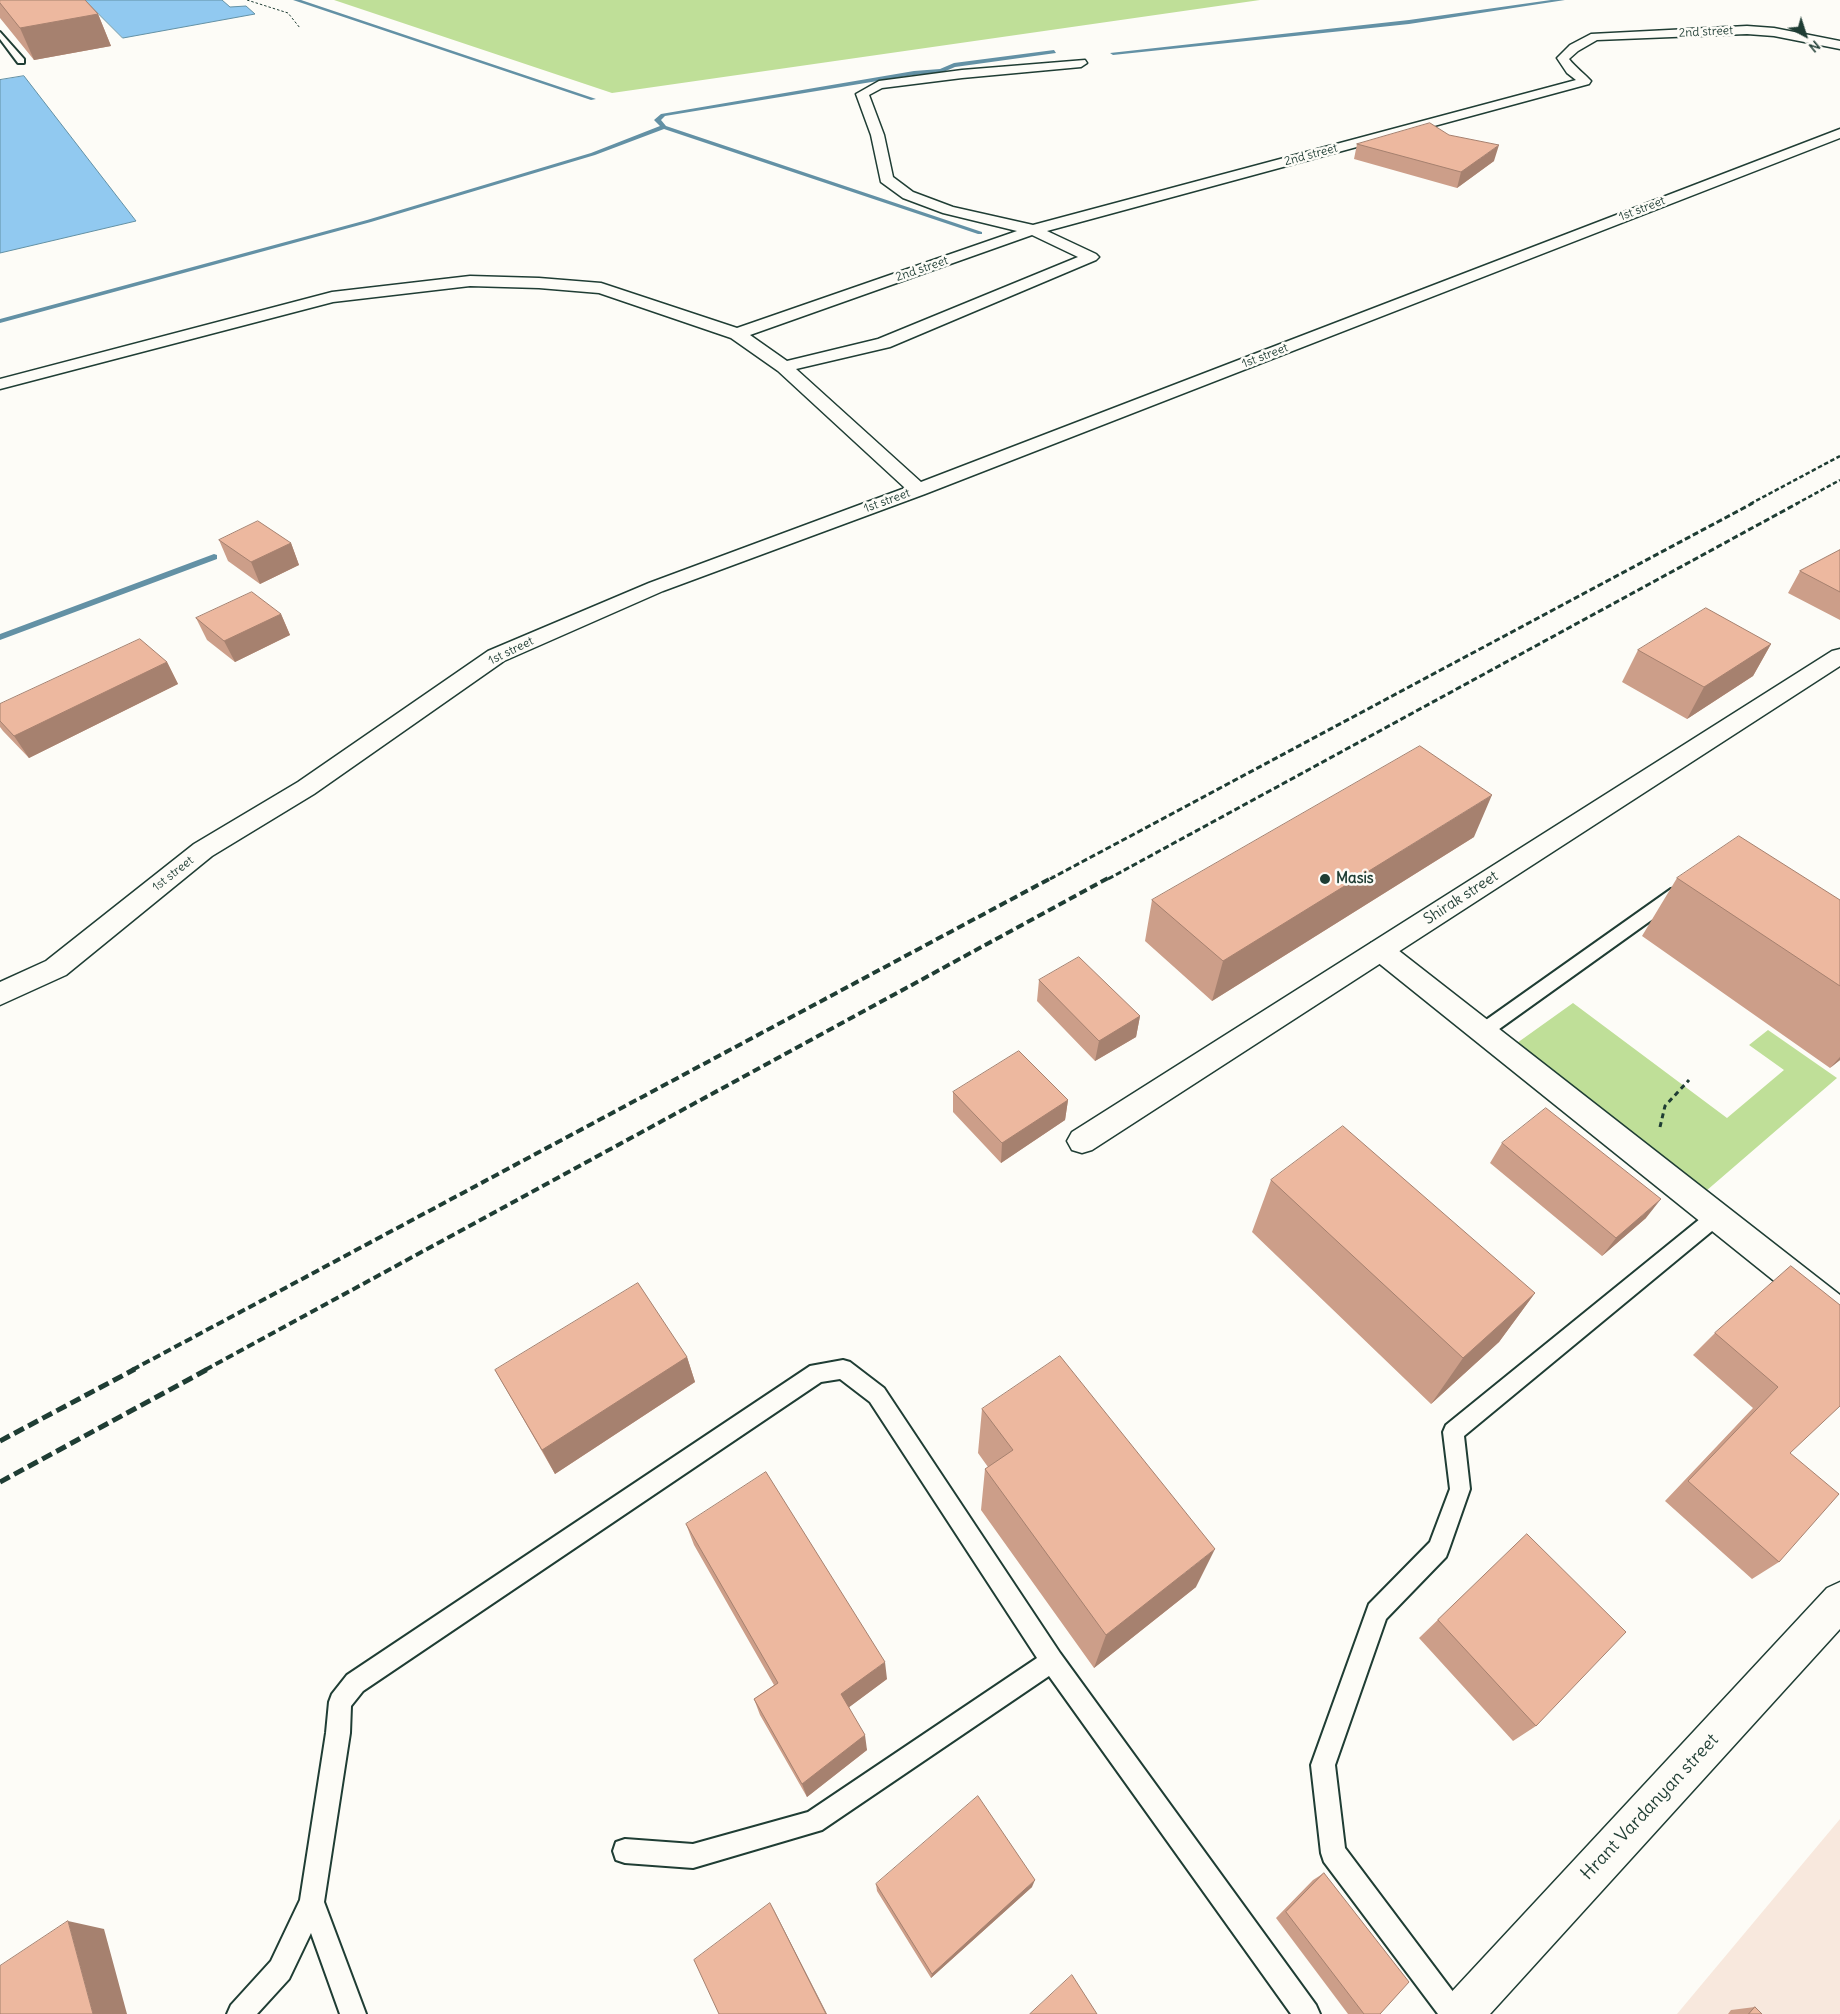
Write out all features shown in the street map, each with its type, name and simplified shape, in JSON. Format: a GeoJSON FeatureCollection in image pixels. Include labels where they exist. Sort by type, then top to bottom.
{"type":"FeatureCollection","features":[{"type":"Feature","properties":{"kind":"street","name":"2nd street"},"geometry":{"type":"LineString","coordinates":[[737,334],[1033,230],[1585,81],[1571,70],[1563,58],[1574,48],[1595,37],[1747,30],[1774,32],[1840,46]]}},
{"type":"Feature","properties":{"kind":"street"},"geometry":{"type":"LineString","coordinates":[[784,367],[884,342],[1091,257],[1033,230],[948,210],[908,195],[886,179],[882,149],[874,122],[862,94],[879,85],[962,74],[1081,63]]}},
{"type":"Feature","properties":{"kind":"street","name":"1st street"},"geometry":{"type":"LineString","coordinates":[[0,994],[56,968],[203,850],[306,788],[496,656],[656,587],[918,490],[1840,133]]}},
{"type":"Feature","properties":{"kind":"street"},"geometry":{"type":"LineString","coordinates":[[0,384],[332,297],[470,281],[539,283],[601,288],[737,334],[784,367],[918,490]]}},
{"type":"Feature","properties":{"kind":"street","name":"Shirak street"},"geometry":{"type":"LineString","coordinates":[[1082,1141],[1840,656]]}},
{"type":"Feature","properties":{"kind":"street"},"geometry":{"type":"LineString","coordinates":[[1380,950],[1840,1314]]}},
{"type":"Feature","properties":{"kind":"street","name":"Hrant Vardanyan street"},"geometry":{"type":"LineString","coordinates":[[1460,2014],[1840,1601]]}},
{"type":"Feature","properties":{"kind":"lane"},"geometry":{"type":"LineString","coordinates":[[0,34],[21,61]]}},
{"type":"Feature","properties":{"kind":"lane"},"geometry":{"type":"LineString","coordinates":[[1482,1032],[1676,893],[1697,889]]}},
{"type":"Feature","properties":{"kind":"lane"},"geometry":{"type":"LineString","coordinates":[[1454,2014],[1333,1853],[1323,1764],[1377,1612],[1438,1549],[1460,1489],[1453,1432],[1717,1216]]}},
{"type":"Feature","properties":{"kind":"lane"},"geometry":{"type":"LineString","coordinates":[[240,2014],[280,1970],[312,1902],[338,1733],[340,1702],[355,1683],[817,1374],[843,1369],[877,1395],[1052,1661],[1307,2014]]}},
{"type":"Feature","properties":{"kind":"lane"},"geometry":{"type":"LineString","coordinates":[[625,1851],[694,1856],[814,1822],[1052,1661]]}},
{"type":"Feature","properties":{"kind":"lane"},"geometry":{"type":"LineString","coordinates":[[312,1902],[353,2014]]}},
{"type":"Feature","properties":{"kind":"path"},"geometry":{"type":"LineString","coordinates":[[246,0],[288,13],[300,28]]}},
{"type":"Feature","properties":{"kind":"path"},"geometry":{"type":"LineString","coordinates":[[1672,1181],[1661,1144],[1660,1120],[1665,1103],[1689,1080]]}},
{"type":"Feature","properties":{"kind":"shaded area"},"geometry":{"type":"Polygon","coordinates":[[[1840,1819],[1840,2014],[1677,2014],[1840,1819]]]}},
{"type":"Feature","properties":{"kind":"green space"},"geometry":{"type":"Polygon","coordinates":[[[334,0],[1260,0],[612,93],[334,0]]]}},
{"type":"Feature","properties":{"kind":"green space"},"geometry":{"type":"Polygon","coordinates":[[[1573,1003],[1727,1118],[1784,1070],[1749,1045],[1768,1030],[1837,1078],[1706,1191],[1517,1043],[1573,1003]]]}},
{"type":"Feature","properties":{"kind":"water"},"geometry":{"type":"Polygon","coordinates":[[[85,0],[222,0],[230,7],[246,6],[255,14],[123,38],[85,0]]]}},
{"type":"Feature","properties":{"kind":"water"},"geometry":{"type":"Polygon","coordinates":[[[24,76],[136,221],[0,253],[0,80],[24,76]]]}},
{"type":"Feature","properties":{"kind":"building"},"geometry":{"type":"Polygon","coordinates":[[[0,0],[85,0],[98,14],[20,28],[0,3],[0,0]]]}},
{"type":"Feature","properties":{"kind":"building"},"geometry":{"type":"Polygon","coordinates":[[[1430,123],[1449,135],[1499,145],[1461,172],[1357,144],[1430,123]]]}},
{"type":"Feature","properties":{"kind":"building"},"geometry":{"type":"Polygon","coordinates":[[[258,521],[291,543],[251,562],[219,540],[258,521]]]}},
{"type":"Feature","properties":{"kind":"building"},"geometry":{"type":"Polygon","coordinates":[[[1840,550],[1840,592],[1800,571],[1840,550]]]}},
{"type":"Feature","properties":{"kind":"building"},"geometry":{"type":"Polygon","coordinates":[[[252,592],[281,614],[224,641],[196,618],[252,592]]]}},
{"type":"Feature","properties":{"kind":"building"},"geometry":{"type":"Polygon","coordinates":[[[1706,608],[1771,644],[1704,687],[1638,650],[1706,608]]]}},
{"type":"Feature","properties":{"kind":"building"},"geometry":{"type":"Polygon","coordinates":[[[140,639],[167,662],[14,736],[0,721],[0,704],[140,639]]]}},
{"type":"Feature","properties":{"kind":"building"},"geometry":{"type":"Polygon","coordinates":[[[1420,746],[1492,795],[1223,961],[1152,900],[1420,746]]]}},
{"type":"Feature","properties":{"kind":"building"},"geometry":{"type":"Polygon","coordinates":[[[1739,836],[1840,900],[1840,986],[1677,878],[1739,836]]]}},
{"type":"Feature","properties":{"kind":"building"},"geometry":{"type":"Polygon","coordinates":[[[1079,957],[1140,1016],[1099,1041],[1039,980],[1079,957]]]}},
{"type":"Feature","properties":{"kind":"building"},"geometry":{"type":"Polygon","coordinates":[[[1019,1051],[1068,1100],[1002,1143],[953,1092],[1019,1051]]]}},
{"type":"Feature","properties":{"kind":"building"},"geometry":{"type":"Polygon","coordinates":[[[1546,1108],[1661,1199],[1616,1238],[1502,1143],[1546,1108]]]}},
{"type":"Feature","properties":{"kind":"building"},"geometry":{"type":"Polygon","coordinates":[[[1343,1126],[1535,1293],[1463,1358],[1271,1180],[1343,1126]]]}},
{"type":"Feature","properties":{"kind":"building"},"geometry":{"type":"Polygon","coordinates":[[[1791,1266],[1840,1305],[1840,1406],[1790,1453],[1839,1494],[1779,1562],[1688,1481],[1778,1387],[1715,1333],[1791,1266]]]}},
{"type":"Feature","properties":{"kind":"building"},"geometry":{"type":"Polygon","coordinates":[[[638,1283],[687,1357],[542,1450],[495,1370],[638,1283]]]}},
{"type":"Feature","properties":{"kind":"building"},"geometry":{"type":"Polygon","coordinates":[[[1060,1356],[1215,1549],[1106,1635],[985,1469],[1013,1450],[982,1409],[1060,1356]]]}},
{"type":"Feature","properties":{"kind":"building"},"geometry":{"type":"Polygon","coordinates":[[[766,1472],[885,1662],[841,1694],[865,1735],[802,1784],[754,1699],[778,1683],[686,1524],[766,1472]]]}},
{"type":"Feature","properties":{"kind":"building"},"geometry":{"type":"Polygon","coordinates":[[[1527,1534],[1626,1632],[1536,1726],[1438,1620],[1527,1534]]]}},
{"type":"Feature","properties":{"kind":"building"},"geometry":{"type":"Polygon","coordinates":[[[978,1796],[1035,1880],[932,1974],[876,1884],[978,1796]]]}},
{"type":"Feature","properties":{"kind":"building"},"geometry":{"type":"Polygon","coordinates":[[[1324,1873],[1409,1982],[1380,2014],[1364,2014],[1286,1912],[1324,1873]]]}},
{"type":"Feature","properties":{"kind":"building"},"geometry":{"type":"Polygon","coordinates":[[[770,1903],[826,2014],[719,2014],[694,1960],[770,1903]]]}},
{"type":"Feature","properties":{"kind":"building"},"geometry":{"type":"Polygon","coordinates":[[[68,1921],[93,2014],[0,2014],[0,1966],[68,1921]]]}},
{"type":"Feature","properties":{"kind":"building"},"geometry":{"type":"Polygon","coordinates":[[[1072,1975],[1097,2014],[1030,2014],[1072,1975]]]}},
{"type":"Feature","properties":{"kind":"building"},"geometry":{"type":"Polygon","coordinates":[[[1755,2007],[1762,2014],[1749,2014],[1755,2007]]]}},
{"type":"Feature","properties":{"kind":"waterway"},"geometry":{"type":"LineString","coordinates":[[296,0],[593,99]]}},
{"type":"Feature","properties":{"kind":"waterway"},"geometry":{"type":"LineString","coordinates":[[1113,53],[1409,22],[1562,0]]}},
{"type":"Feature","properties":{"kind":"waterway"},"geometry":{"type":"LineString","coordinates":[[664,127],[657,120],[663,115],[914,73],[941,71],[954,65],[1054,52]]}},
{"type":"Feature","properties":{"kind":"waterway"},"geometry":{"type":"LineString","coordinates":[[0,321],[369,221],[593,154],[664,127]]}},
{"type":"Feature","properties":{"kind":"waterway"},"geometry":{"type":"LineString","coordinates":[[664,127],[980,233]]}},
{"type":"Feature","properties":{"kind":"waterway"},"geometry":{"type":"LineString","coordinates":[[0,637],[214,557]]}},
{"type":"Feature","properties":{"kind":"railway"},"geometry":{"type":"LineString","coordinates":[[1750,504],[1840,456]]}},
{"type":"Feature","properties":{"kind":"railway"},"geometry":{"type":"LineString","coordinates":[[1796,504],[1840,480]]}},
{"type":"Feature","properties":{"kind":"railway"},"geometry":{"type":"LineString","coordinates":[[1050,879],[1753,503]]}},
{"type":"Feature","properties":{"kind":"railway"},"geometry":{"type":"LineString","coordinates":[[1108,879],[1798,503]]}},
{"type":"Feature","properties":{"kind":"railway"},"geometry":{"type":"LineString","coordinates":[[132,1370],[1053,877]]}},
{"type":"Feature","properties":{"kind":"railway"},"geometry":{"type":"LineString","coordinates":[[205,1370],[1110,877]]}},
{"type":"Feature","properties":{"kind":"railway"},"geometry":{"type":"LineString","coordinates":[[0,1441],[135,1369]]}},
{"type":"Feature","properties":{"kind":"railway"},"geometry":{"type":"LineString","coordinates":[[0,1482],[208,1369]]}},
{"type":"Feature","properties":{"kind":"place","name":"Masis"},"geometry":{"type":"Point","coordinates":[1325,879]}}]}
